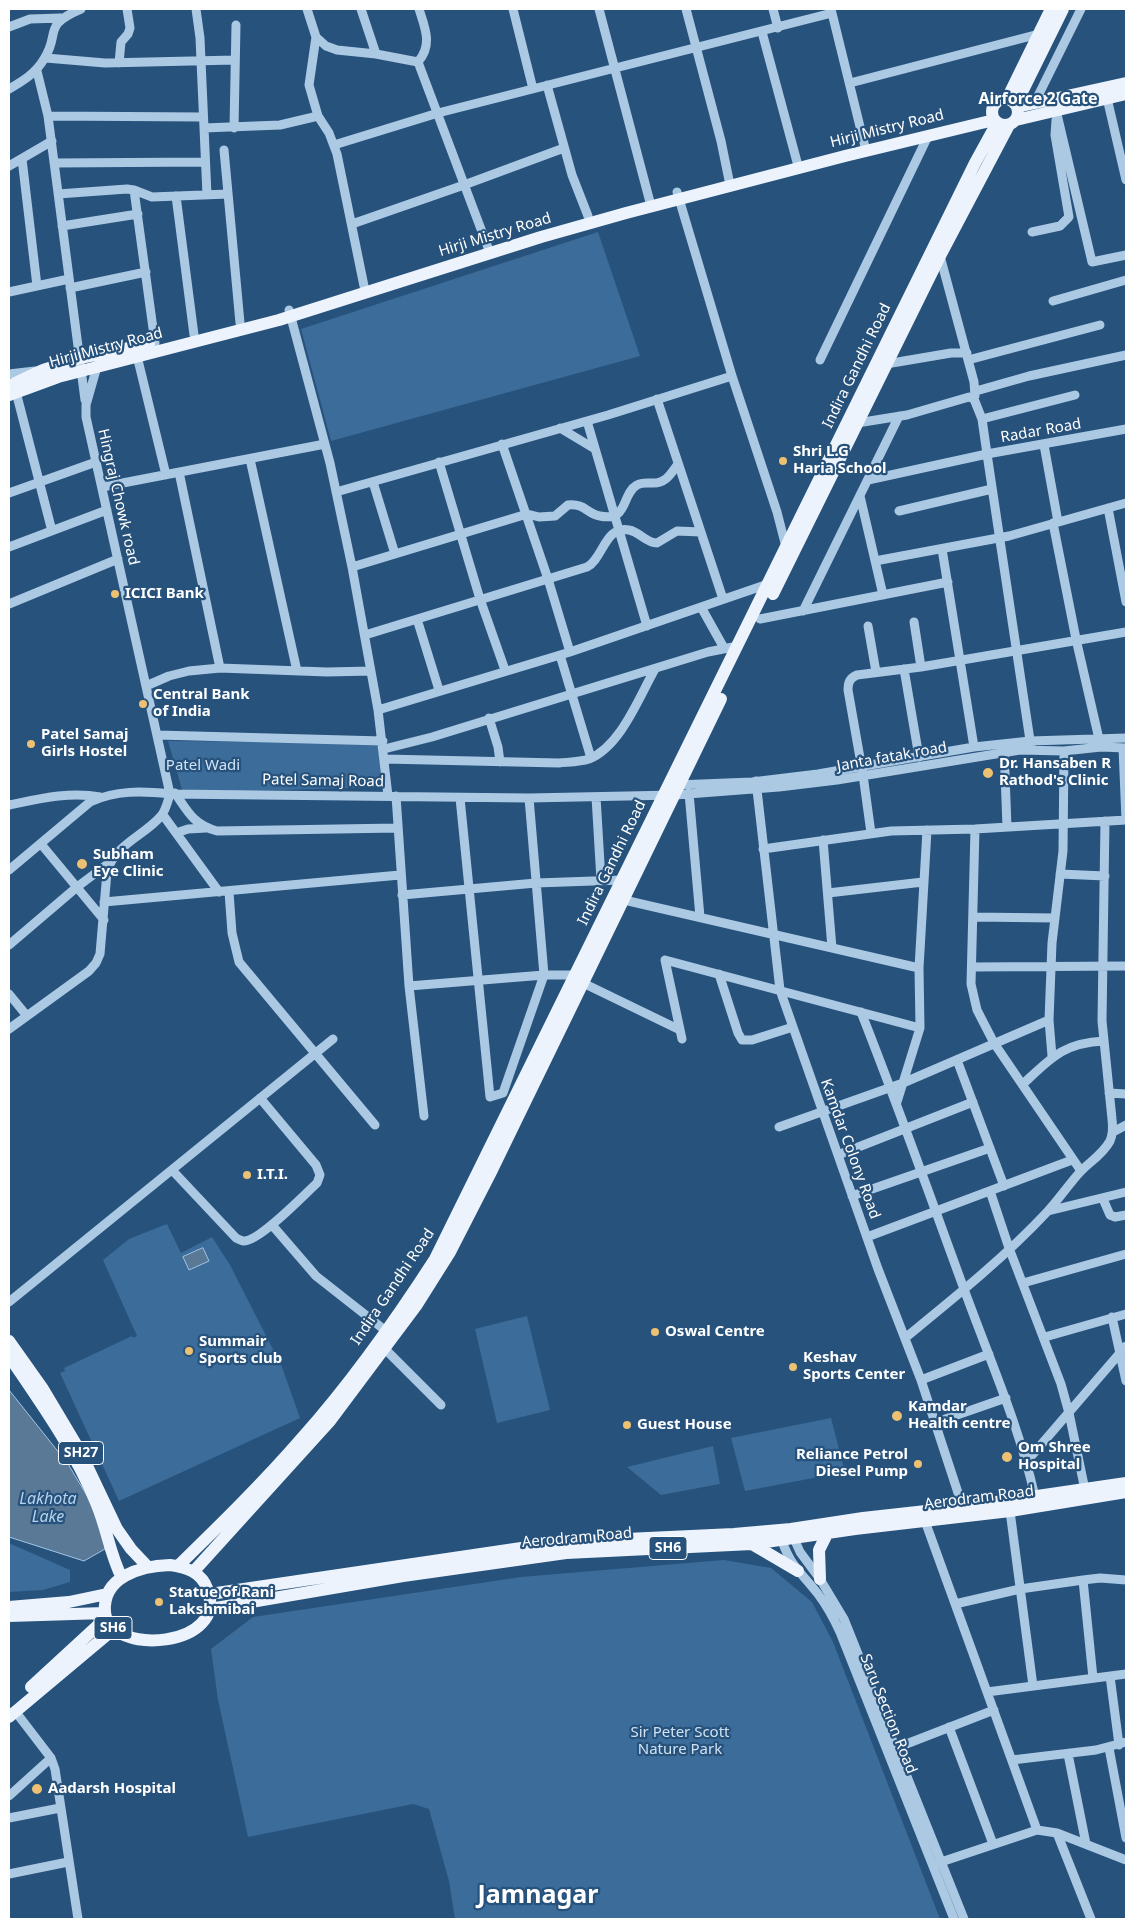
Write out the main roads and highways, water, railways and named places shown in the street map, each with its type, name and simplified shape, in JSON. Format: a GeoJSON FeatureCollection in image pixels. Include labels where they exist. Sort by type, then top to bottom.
{"type":"FeatureCollection","features":[{"type":"Feature","properties":{"kind":"main road"},"geometry":{"type":"LineString","coordinates":[[1006,114],[1051,9]]}},
{"type":"Feature","properties":{"kind":"main road"},"geometry":{"type":"LineString","coordinates":[[1006,114],[1024,88],[1063,9]]}},
{"type":"Feature","properties":{"kind":"main road"},"geometry":{"type":"LineString","coordinates":[[1006,114],[1034,104],[1126,83]]}},
{"type":"Feature","properties":{"kind":"main road"},"geometry":{"type":"LineString","coordinates":[[1006,114],[1056,110],[1126,94]]}},
{"type":"Feature","properties":{"kind":"main road","name":"Hirji Mistry Road"},"geometry":{"type":"LineString","coordinates":[[11,391],[290,313],[489,250],[588,216],[650,203],[865,147],[928,136],[1006,114]]}},
{"type":"Feature","properties":{"kind":"main road","name":"Hirji Mistry Road"},"geometry":{"type":"LineString","coordinates":[[729,182],[797,162],[1006,114]]}},
{"type":"Feature","properties":{"kind":"main road","name":"Indira Gandhi Road"},"geometry":{"type":"LineString","coordinates":[[790,549],[857,423],[940,256],[1006,114]]}},
{"type":"Feature","properties":{"kind":"main road","name":"Indira Gandhi Road"},"geometry":{"type":"LineString","coordinates":[[178,1566],[228,1517],[303,1438],[386,1331],[440,1251],[579,979],[624,900],[743,645],[975,163],[1006,114]]}},
{"type":"Feature","properties":{"kind":"main road","name":"Hirji Mistry Road"},"geometry":{"type":"LineString","coordinates":[[11,391],[43,370],[80,358],[290,313],[364,286],[650,203]]}},
{"type":"Feature","properties":{"kind":"main road","name":"Indira Gandhi Road"},"geometry":{"type":"LineString","coordinates":[[743,645],[760,619],[774,582]]}},
{"type":"Feature","properties":{"kind":"main road","name":"Indira Gandhi Road"},"geometry":{"type":"LineString","coordinates":[[194,1571],[330,1422],[386,1349],[450,1252],[579,979],[622,880],[675,791]]}},
{"type":"Feature","properties":{"kind":"main road","name":"SH27"},"geometry":{"type":"LineString","coordinates":[[9,1341],[43,1389],[80,1451],[117,1529],[130,1549],[148,1567]]}},
{"type":"Feature","properties":{"kind":"main road","name":"SH27"},"geometry":{"type":"LineString","coordinates":[[9,1356],[70,1451],[97,1505],[115,1564],[122,1578]]}},
{"type":"Feature","properties":{"kind":"main road","name":"Aerodram Road"},"geometry":{"type":"LineString","coordinates":[[210,1594],[562,1542],[734,1534],[828,1532],[925,1521],[1035,1497],[1126,1483]]}},
{"type":"Feature","properties":{"kind":"main road","name":"Aerodram Road"},"geometry":{"type":"LineString","coordinates":[[210,1609],[394,1578],[566,1553],[752,1544],[786,1534],[845,1521],[964,1512],[1010,1511],[1126,1492]]}},
{"type":"Feature","properties":{"kind":"main road"},"geometry":{"type":"LineString","coordinates":[[820,1579],[819,1550],[828,1532]]}},
{"type":"Feature","properties":{"kind":"main road"},"geometry":{"type":"LineString","coordinates":[[752,1544],[798,1571]]}},
{"type":"Feature","properties":{"kind":"main road"},"geometry":{"type":"LineString","coordinates":[[9,1607],[69,1602],[107,1594],[112,1586],[122,1578],[148,1567],[178,1566],[194,1571],[202,1578],[210,1594],[210,1609]]}},
{"type":"Feature","properties":{"kind":"main road","name":"SH6"},"geometry":{"type":"LineString","coordinates":[[107,1594],[106,1616],[114,1629],[134,1639],[163,1639],[192,1631],[205,1620],[210,1609]]}},
{"type":"Feature","properties":{"kind":"main road"},"geometry":{"type":"LineString","coordinates":[[9,1616],[82,1612],[106,1616]]}},
{"type":"Feature","properties":{"kind":"main road","name":"SH6"},"geometry":{"type":"LineString","coordinates":[[11,1712],[106,1616]]}},
{"type":"Feature","properties":{"kind":"main road","name":"SH6"},"geometry":{"type":"LineString","coordinates":[[11,1712],[114,1629]]}},
{"type":"Feature","properties":{"kind":"water"},"geometry":{"type":"Polygon","coordinates":[[[203,1248],[209,1261],[189,1270],[183,1257],[203,1248]]]}},
{"type":"Feature","properties":{"kind":"water","name":"Lakhota Lake"},"geometry":{"type":"Polygon","coordinates":[[[9,1390],[68,1464],[101,1519],[105,1549],[84,1561],[9,1537],[9,1390]]]}},
{"type":"Feature","properties":{"kind":"place","name":"Shri L.G Haria School"},"geometry":{"type":"Point","coordinates":[783,461]}},
{"type":"Feature","properties":{"kind":"place","name":"ICICI Bank"},"geometry":{"type":"Point","coordinates":[115,594]}},
{"type":"Feature","properties":{"kind":"place","name":"Central Bank of India"},"geometry":{"type":"Point","coordinates":[143,704]}},
{"type":"Feature","properties":{"kind":"place","name":"Patel Samaj Girls Hostel"},"geometry":{"type":"Point","coordinates":[31,744]}},
{"type":"Feature","properties":{"kind":"place","name":"Dr. Hansaben R Rathod's Clinic"},"geometry":{"type":"Point","coordinates":[988,773]}},
{"type":"Feature","properties":{"kind":"place","name":"Subham Eye Clinic"},"geometry":{"type":"Point","coordinates":[82,864]}},
{"type":"Feature","properties":{"kind":"place","name":"I.T.I."},"geometry":{"type":"Point","coordinates":[247,1175]}},
{"type":"Feature","properties":{"kind":"place","name":"Oswal Centre"},"geometry":{"type":"Point","coordinates":[655,1332]}},
{"type":"Feature","properties":{"kind":"place","name":"Summair Sports club"},"geometry":{"type":"Point","coordinates":[189,1351]}},
{"type":"Feature","properties":{"kind":"place","name":"Keshav Sports Center"},"geometry":{"type":"Point","coordinates":[793,1367]}},
{"type":"Feature","properties":{"kind":"place","name":"Kamdar Health centre"},"geometry":{"type":"Point","coordinates":[897,1416]}},
{"type":"Feature","properties":{"kind":"place","name":"Guest House"},"geometry":{"type":"Point","coordinates":[627,1425]}},
{"type":"Feature","properties":{"kind":"place","name":"Om Shree Hospital"},"geometry":{"type":"Point","coordinates":[1007,1457]}},
{"type":"Feature","properties":{"kind":"place","name":"Reliance Petrol Diesel Pump"},"geometry":{"type":"Point","coordinates":[918,1464]}},
{"type":"Feature","properties":{"kind":"place","name":"Statue of Rani Lakshmibai"},"geometry":{"type":"Point","coordinates":[159,1602]}},
{"type":"Feature","properties":{"kind":"place","name":"Aadarsh Hospital"},"geometry":{"type":"Point","coordinates":[37,1789]}},
{"type":"Feature","properties":{"kind":"district","name":"Airforce 2 Gate"},"geometry":{"type":"Point","coordinates":[1038,99]}},
{"type":"Feature","properties":{"kind":"district","name":"Jamnagar"},"geometry":{"type":"Point","coordinates":[538,1896]}},
{"type":"Feature","properties":{"kind":"park label","name":"Patel Wadi"},"geometry":{"type":"Point","coordinates":[203,766]}},
{"type":"Feature","properties":{"kind":"park label","name":"Sir Peter Scott Nature Park"},"geometry":{"type":"Point","coordinates":[680,1742]}}]}
